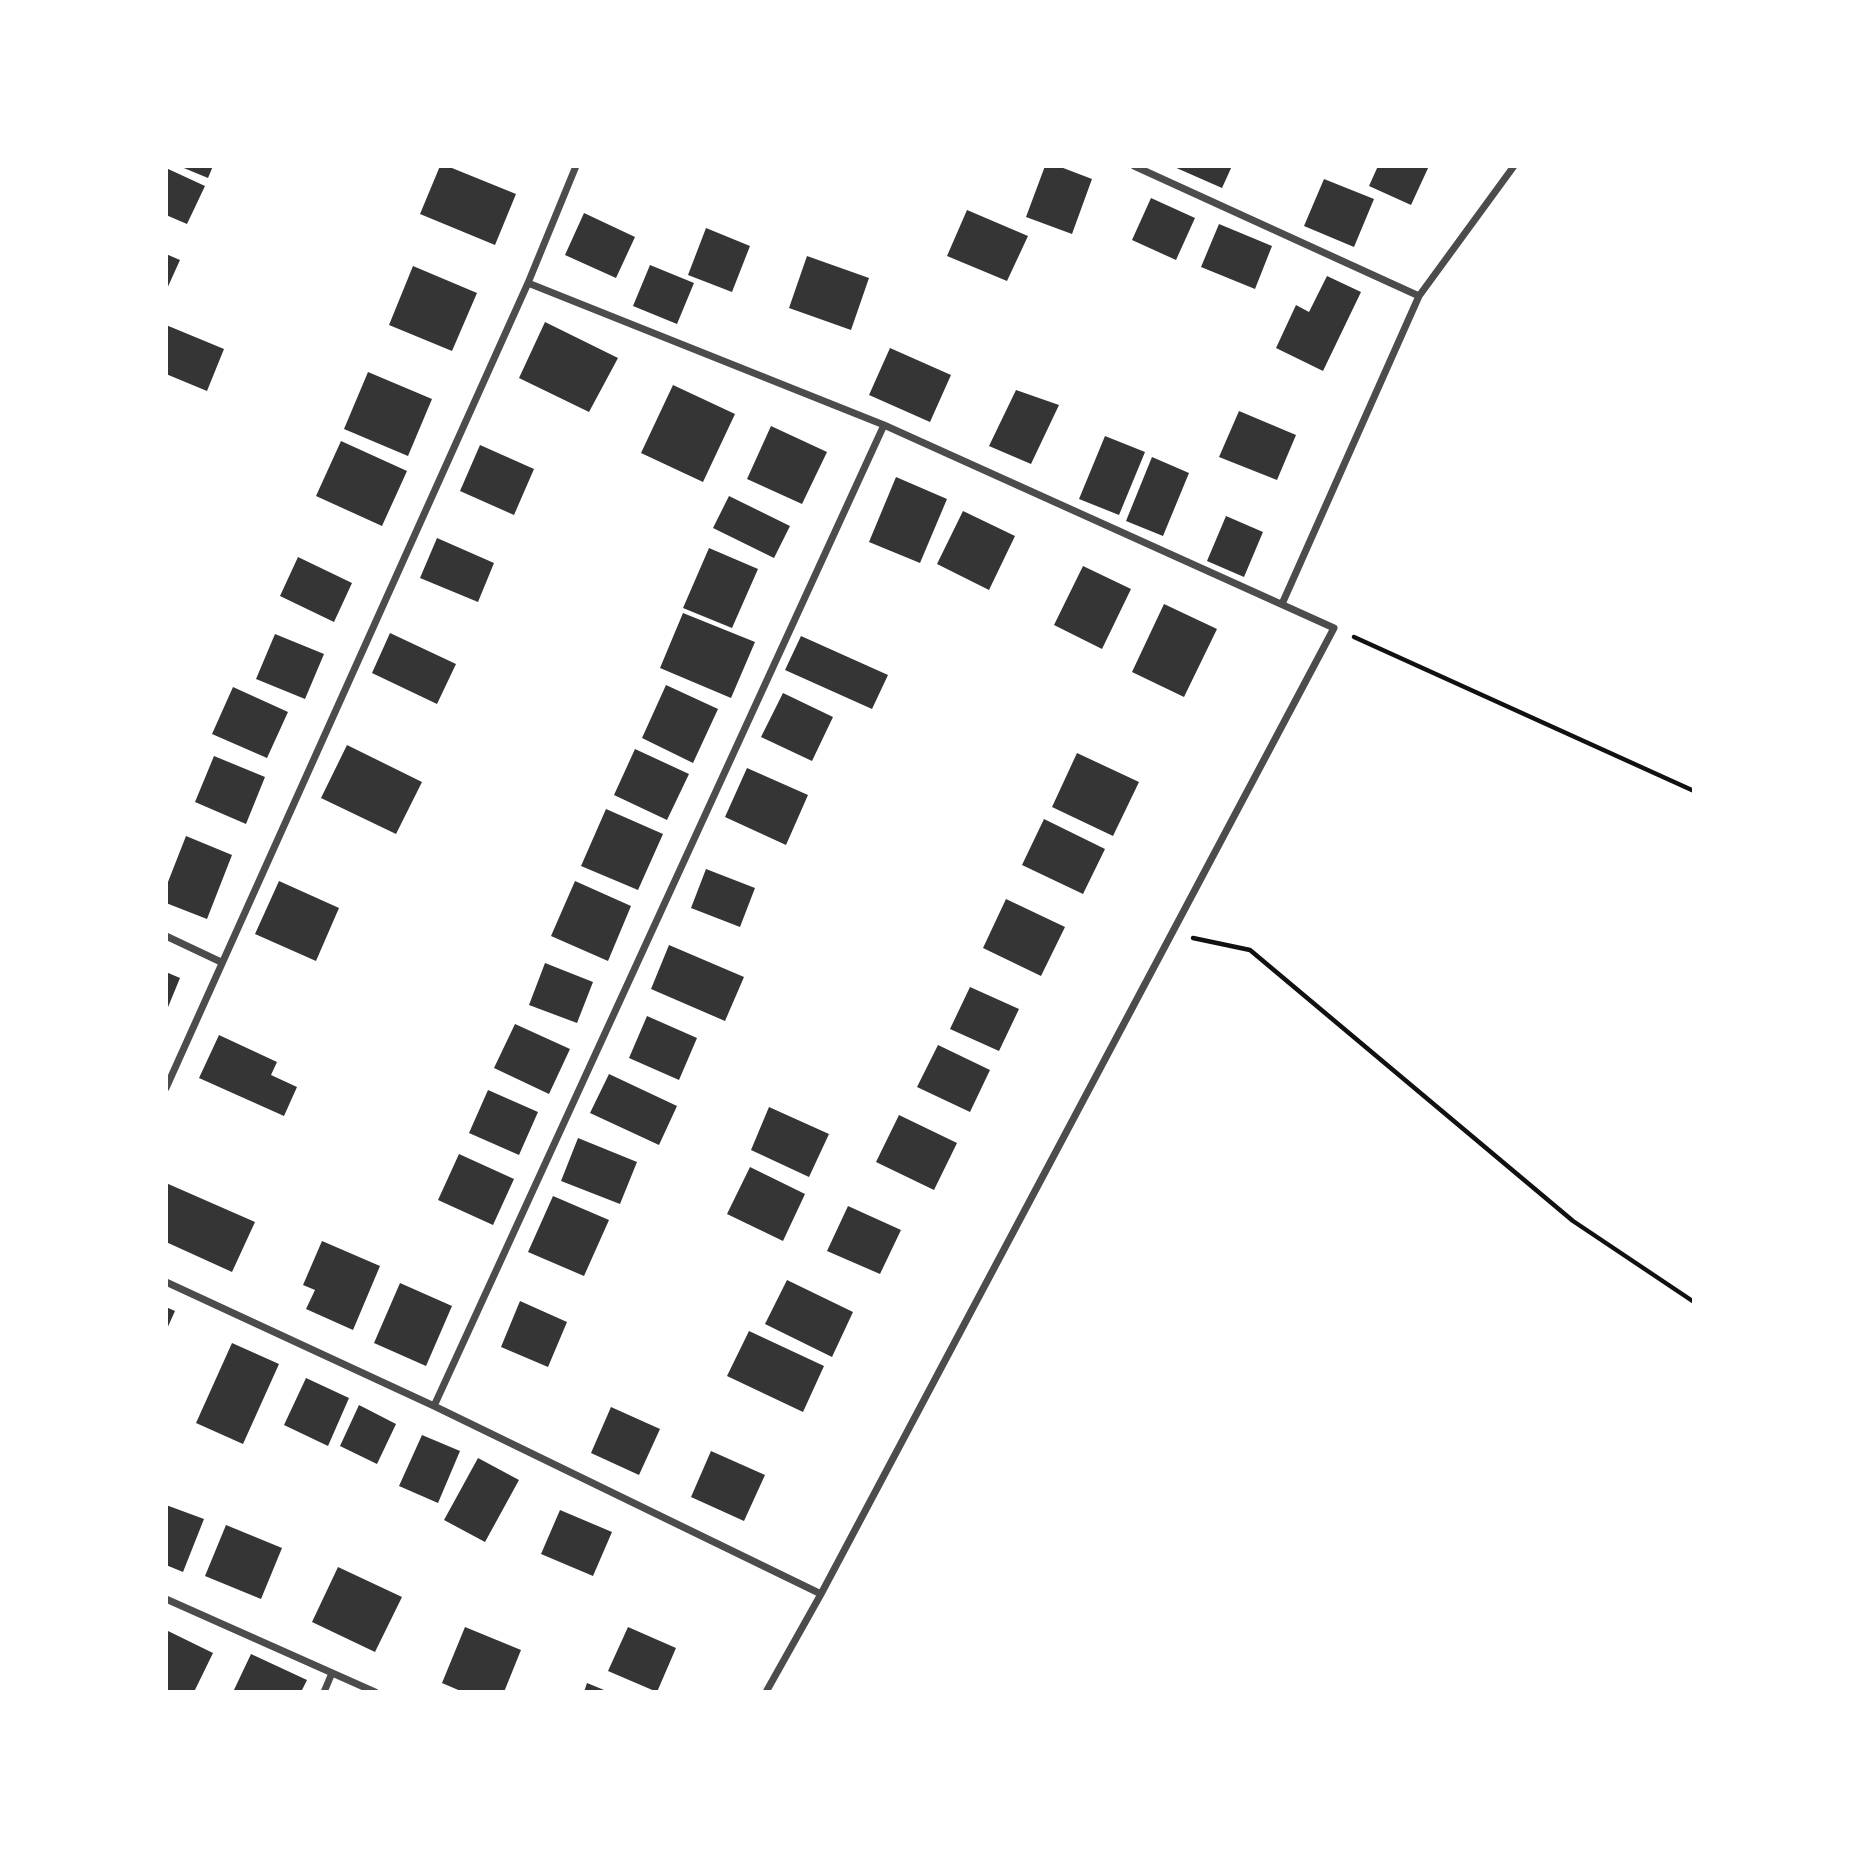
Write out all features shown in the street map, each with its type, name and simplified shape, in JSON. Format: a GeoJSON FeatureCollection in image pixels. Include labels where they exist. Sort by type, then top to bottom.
{"type":"FeatureCollection","features":[{"type":"Feature","properties":{"kind":"street"},"geometry":{"type":"LineString","coordinates":[[166,1088],[528,283],[576,166]]}},
{"type":"Feature","properties":{"kind":"street"},"geometry":{"type":"LineString","coordinates":[[1134,166],[1419,296]]}},
{"type":"Feature","properties":{"kind":"street"},"geometry":{"type":"LineString","coordinates":[[1282,604],[1419,296],[1514,166]]}},
{"type":"Feature","properties":{"kind":"street"},"geometry":{"type":"LineString","coordinates":[[528,283],[884,425],[1334,628],[821,1594],[766,1692]]}},
{"type":"Feature","properties":{"kind":"street"},"geometry":{"type":"LineString","coordinates":[[434,1406],[884,425]]}},
{"type":"Feature","properties":{"kind":"street"},"geometry":{"type":"LineString","coordinates":[[166,936],[221,962]]}},
{"type":"Feature","properties":{"kind":"street"},"geometry":{"type":"LineString","coordinates":[[166,1282],[434,1406],[821,1594]]}},
{"type":"Feature","properties":{"kind":"street"},"geometry":{"type":"LineString","coordinates":[[166,1598],[374,1692]]}},
{"type":"Feature","properties":{"kind":"street"},"geometry":{"type":"LineString","coordinates":[[324,1692],[332,1673]]}},
{"type":"Feature","properties":{"kind":"path"},"geometry":{"type":"LineString","coordinates":[[1334,628],[1694,792]]}},
{"type":"Feature","properties":{"kind":"path"},"geometry":{"type":"LineString","coordinates":[[1172,933],[1250,950],[1573,1221],[1694,1303]]}},
{"type":"Feature","properties":{"kind":"building"},"geometry":{"type":"Polygon","coordinates":[[[179,166],[213,166],[208,178],[179,166]]]}},
{"type":"Feature","properties":{"kind":"building"},"geometry":{"type":"Polygon","coordinates":[[[440,166],[447,166],[516,194],[495,245],[420,214],[440,166]]]}},
{"type":"Feature","properties":{"kind":"building"},"geometry":{"type":"Polygon","coordinates":[[[1045,166],[1058,166],[1092,179],[1072,234],[1026,217],[1045,166]]]}},
{"type":"Feature","properties":{"kind":"building"},"geometry":{"type":"Polygon","coordinates":[[[1172,166],[1232,166],[1222,188],[1172,166]]]}},
{"type":"Feature","properties":{"kind":"building"},"geometry":{"type":"Polygon","coordinates":[[[1378,166],[1429,166],[1411,205],[1369,186],[1378,166]]]}},
{"type":"Feature","properties":{"kind":"building"},"geometry":{"type":"Polygon","coordinates":[[[166,168],[205,186],[187,224],[166,215],[166,168]]]}},
{"type":"Feature","properties":{"kind":"building"},"geometry":{"type":"Polygon","coordinates":[[[1324,179],[1374,199],[1354,247],[1304,226],[1324,179]]]}},
{"type":"Feature","properties":{"kind":"building"},"geometry":{"type":"Polygon","coordinates":[[[1151,198],[1195,218],[1176,260],[1132,240],[1151,198]]]}},
{"type":"Feature","properties":{"kind":"building"},"geometry":{"type":"Polygon","coordinates":[[[967,210],[1028,236],[1007,281],[947,256],[967,210]]]}},
{"type":"Feature","properties":{"kind":"building"},"geometry":{"type":"Polygon","coordinates":[[[584,213],[635,237],[616,278],[565,255],[584,213]]]}},
{"type":"Feature","properties":{"kind":"building"},"geometry":{"type":"Polygon","coordinates":[[[1219,224],[1272,246],[1255,289],[1201,267],[1219,224]]]}},
{"type":"Feature","properties":{"kind":"building"},"geometry":{"type":"Polygon","coordinates":[[[706,228],[750,246],[732,292],[688,275],[706,228]]]}},
{"type":"Feature","properties":{"kind":"building"},"geometry":{"type":"Polygon","coordinates":[[[166,254],[180,260],[166,291],[166,254]]]}},
{"type":"Feature","properties":{"kind":"building"},"geometry":{"type":"Polygon","coordinates":[[[807,256],[869,278],[851,330],[789,308],[807,256]]]}},
{"type":"Feature","properties":{"kind":"building"},"geometry":{"type":"Polygon","coordinates":[[[650,265],[694,283],[677,324],[633,306],[650,265]]]}},
{"type":"Feature","properties":{"kind":"building"},"geometry":{"type":"Polygon","coordinates":[[[413,266],[477,293],[452,351],[389,325],[413,266]]]}},
{"type":"Feature","properties":{"kind":"building"},"geometry":{"type":"Polygon","coordinates":[[[1327,276],[1361,292],[1323,371],[1276,348],[1296,305],[1309,312],[1327,276]]]}},
{"type":"Feature","properties":{"kind":"building"},"geometry":{"type":"Polygon","coordinates":[[[545,322],[618,358],[589,412],[519,378],[545,322]]]}},
{"type":"Feature","properties":{"kind":"building"},"geometry":{"type":"Polygon","coordinates":[[[166,325],[224,349],[207,391],[166,374],[166,325]]]}},
{"type":"Feature","properties":{"kind":"building"},"geometry":{"type":"Polygon","coordinates":[[[890,348],[951,375],[930,422],[869,395],[890,348]]]}},
{"type":"Feature","properties":{"kind":"building"},"geometry":{"type":"Polygon","coordinates":[[[368,372],[432,399],[408,456],[344,429],[368,372]]]}},
{"type":"Feature","properties":{"kind":"building"},"geometry":{"type":"Polygon","coordinates":[[[673,385],[735,414],[703,482],[641,453],[673,385]]]}},
{"type":"Feature","properties":{"kind":"building"},"geometry":{"type":"Polygon","coordinates":[[[1016,390],[1059,405],[1031,464],[989,446],[1016,390]]]}},
{"type":"Feature","properties":{"kind":"building"},"geometry":{"type":"Polygon","coordinates":[[[1239,411],[1296,435],[1277,480],[1219,457],[1239,411]]]}},
{"type":"Feature","properties":{"kind":"building"},"geometry":{"type":"Polygon","coordinates":[[[771,426],[827,452],[802,504],[747,479],[771,426]]]}},
{"type":"Feature","properties":{"kind":"building"},"geometry":{"type":"Polygon","coordinates":[[[1105,436],[1145,452],[1119,515],[1079,499],[1105,436]]]}},
{"type":"Feature","properties":{"kind":"building"},"geometry":{"type":"Polygon","coordinates":[[[341,441],[407,471],[382,526],[316,496],[341,441]]]}},
{"type":"Feature","properties":{"kind":"building"},"geometry":{"type":"Polygon","coordinates":[[[480,445],[534,469],[514,515],[460,491],[480,445]]]}},
{"type":"Feature","properties":{"kind":"building"},"geometry":{"type":"Polygon","coordinates":[[[1152,457],[1189,473],[1163,536],[1126,521],[1152,457]]]}},
{"type":"Feature","properties":{"kind":"building"},"geometry":{"type":"Polygon","coordinates":[[[896,477],[947,499],[920,563],[869,542],[896,477]]]}},
{"type":"Feature","properties":{"kind":"building"},"geometry":{"type":"Polygon","coordinates":[[[729,496],[790,526],[774,558],[713,528],[729,496]]]}},
{"type":"Feature","properties":{"kind":"building"},"geometry":{"type":"Polygon","coordinates":[[[963,511],[1015,536],[989,590],[937,564],[963,511]]]}},
{"type":"Feature","properties":{"kind":"building"},"geometry":{"type":"Polygon","coordinates":[[[1226,516],[1263,532],[1244,577],[1207,561],[1226,516]]]}},
{"type":"Feature","properties":{"kind":"building"},"geometry":{"type":"Polygon","coordinates":[[[437,538],[494,563],[478,602],[420,578],[437,538]]]}},
{"type":"Feature","properties":{"kind":"building"},"geometry":{"type":"Polygon","coordinates":[[[709,548],[758,569],[732,628],[683,608],[709,548]]]}},
{"type":"Feature","properties":{"kind":"building"},"geometry":{"type":"Polygon","coordinates":[[[298,557],[352,583],[334,622],[280,596],[298,557]]]}},
{"type":"Feature","properties":{"kind":"building"},"geometry":{"type":"Polygon","coordinates":[[[1083,566],[1131,589],[1102,649],[1054,625],[1083,566]]]}},
{"type":"Feature","properties":{"kind":"building"},"geometry":{"type":"Polygon","coordinates":[[[1164,604],[1217,629],[1184,697],[1132,672],[1164,604]]]}},
{"type":"Feature","properties":{"kind":"building"},"geometry":{"type":"Polygon","coordinates":[[[683,613],[755,642],[731,698],[660,668],[683,613]]]}},
{"type":"Feature","properties":{"kind":"building"},"geometry":{"type":"Polygon","coordinates":[[[390,633],[456,664],[437,704],[372,673],[390,633]]]}},
{"type":"Feature","properties":{"kind":"building"},"geometry":{"type":"Polygon","coordinates":[[[275,634],[324,654],[305,699],[256,679],[275,634]]]}},
{"type":"Feature","properties":{"kind":"building"},"geometry":{"type":"Polygon","coordinates":[[[801,636],[888,675],[872,709],[785,670],[801,636]]]}},
{"type":"Feature","properties":{"kind":"building"},"geometry":{"type":"Polygon","coordinates":[[[666,685],[718,709],[693,763],[642,738],[666,685]]]}},
{"type":"Feature","properties":{"kind":"building"},"geometry":{"type":"Polygon","coordinates":[[[233,687],[288,712],[267,758],[212,734],[233,687]]]}},
{"type":"Feature","properties":{"kind":"building"},"geometry":{"type":"Polygon","coordinates":[[[783,693],[833,717],[812,761],[761,737],[783,693]]]}},
{"type":"Feature","properties":{"kind":"building"},"geometry":{"type":"Polygon","coordinates":[[[347,745],[422,782],[396,834],[321,798],[347,745]]]}},
{"type":"Feature","properties":{"kind":"building"},"geometry":{"type":"Polygon","coordinates":[[[635,749],[689,774],[667,820],[614,795],[635,749]]]}},
{"type":"Feature","properties":{"kind":"building"},"geometry":{"type":"Polygon","coordinates":[[[1077,753],[1139,782],[1113,836],[1052,807],[1077,753]]]}},
{"type":"Feature","properties":{"kind":"building"},"geometry":{"type":"Polygon","coordinates":[[[214,756],[265,777],[246,824],[195,802],[214,756]]]}},
{"type":"Feature","properties":{"kind":"building"},"geometry":{"type":"Polygon","coordinates":[[[747,768],[808,795],[786,845],[725,817],[747,768]]]}},
{"type":"Feature","properties":{"kind":"building"},"geometry":{"type":"Polygon","coordinates":[[[606,809],[663,834],[638,890],[581,866],[606,809]]]}},
{"type":"Feature","properties":{"kind":"building"},"geometry":{"type":"Polygon","coordinates":[[[1044,819],[1105,849],[1083,894],[1022,865],[1044,819]]]}},
{"type":"Feature","properties":{"kind":"building"},"geometry":{"type":"Polygon","coordinates":[[[186,836],[232,855],[207,919],[166,903],[166,887],[186,836]]]}},
{"type":"Feature","properties":{"kind":"building"},"geometry":{"type":"Polygon","coordinates":[[[706,869],[755,888],[740,927],[691,908],[706,869]]]}},
{"type":"Feature","properties":{"kind":"building"},"geometry":{"type":"Polygon","coordinates":[[[279,881],[339,908],[316,961],[255,934],[279,881]]]}},
{"type":"Feature","properties":{"kind":"building"},"geometry":{"type":"Polygon","coordinates":[[[575,881],[631,906],[608,961],[551,936],[575,881]]]}},
{"type":"Feature","properties":{"kind":"building"},"geometry":{"type":"Polygon","coordinates":[[[1006,899],[1065,927],[1041,976],[983,948],[1006,899]]]}},
{"type":"Feature","properties":{"kind":"building"},"geometry":{"type":"Polygon","coordinates":[[[669,945],[744,977],[725,1021],[651,989],[669,945]]]}},
{"type":"Feature","properties":{"kind":"building"},"geometry":{"type":"Polygon","coordinates":[[[545,963],[593,982],[577,1023],[529,1005],[545,963]]]}},
{"type":"Feature","properties":{"kind":"building"},"geometry":{"type":"Polygon","coordinates":[[[166,972],[180,978],[166,1012],[166,972]]]}},
{"type":"Feature","properties":{"kind":"building"},"geometry":{"type":"Polygon","coordinates":[[[970,987],[1019,1009],[999,1051],[950,1029],[970,987]]]}},
{"type":"Feature","properties":{"kind":"building"},"geometry":{"type":"Polygon","coordinates":[[[647,1016],[697,1038],[679,1080],[629,1058],[647,1016]]]}},
{"type":"Feature","properties":{"kind":"building"},"geometry":{"type":"Polygon","coordinates":[[[515,1024],[570,1049],[549,1094],[494,1068],[515,1024]]]}},
{"type":"Feature","properties":{"kind":"building"},"geometry":{"type":"Polygon","coordinates":[[[219,1035],[277,1062],[271,1075],[297,1087],[284,1116],[199,1078],[219,1035]]]}},
{"type":"Feature","properties":{"kind":"building"},"geometry":{"type":"Polygon","coordinates":[[[938,1045],[990,1070],[970,1112],[917,1087],[938,1045]]]}},
{"type":"Feature","properties":{"kind":"building"},"geometry":{"type":"Polygon","coordinates":[[[609,1074],[677,1106],[659,1145],[590,1113],[609,1074]]]}},
{"type":"Feature","properties":{"kind":"building"},"geometry":{"type":"Polygon","coordinates":[[[488,1090],[538,1112],[519,1155],[469,1133],[488,1090]]]}},
{"type":"Feature","properties":{"kind":"building"},"geometry":{"type":"Polygon","coordinates":[[[769,1107],[829,1134],[809,1177],[751,1150],[769,1107]]]}},
{"type":"Feature","properties":{"kind":"building"},"geometry":{"type":"Polygon","coordinates":[[[899,1115],[957,1143],[934,1190],[876,1162],[899,1115]]]}},
{"type":"Feature","properties":{"kind":"building"},"geometry":{"type":"Polygon","coordinates":[[[578,1138],[637,1162],[620,1204],[561,1181],[578,1138]]]}},
{"type":"Feature","properties":{"kind":"building"},"geometry":{"type":"Polygon","coordinates":[[[459,1154],[514,1179],[493,1225],[438,1200],[459,1154]]]}},
{"type":"Feature","properties":{"kind":"building"},"geometry":{"type":"Polygon","coordinates":[[[750,1167],[805,1194],[783,1241],[727,1214],[750,1167]]]}},
{"type":"Feature","properties":{"kind":"building"},"geometry":{"type":"Polygon","coordinates":[[[166,1183],[255,1222],[232,1272],[166,1242],[166,1183]]]}},
{"type":"Feature","properties":{"kind":"building"},"geometry":{"type":"Polygon","coordinates":[[[553,1196],[609,1220],[584,1276],[528,1252],[553,1196]]]}},
{"type":"Feature","properties":{"kind":"building"},"geometry":{"type":"Polygon","coordinates":[[[848,1206],[901,1230],[880,1274],[827,1251],[848,1206]]]}},
{"type":"Feature","properties":{"kind":"building"},"geometry":{"type":"Polygon","coordinates":[[[322,1241],[380,1266],[353,1330],[306,1309],[315,1290],[303,1285],[322,1241]]]}},
{"type":"Feature","properties":{"kind":"building"},"geometry":{"type":"Polygon","coordinates":[[[787,1280],[853,1312],[832,1357],[765,1324],[787,1280]]]}},
{"type":"Feature","properties":{"kind":"building"},"geometry":{"type":"Polygon","coordinates":[[[400,1283],[452,1306],[426,1366],[374,1343],[400,1283]]]}},
{"type":"Feature","properties":{"kind":"building"},"geometry":{"type":"Polygon","coordinates":[[[520,1301],[567,1322],[548,1367],[501,1347],[520,1301]]]}},
{"type":"Feature","properties":{"kind":"building"},"geometry":{"type":"Polygon","coordinates":[[[166,1307],[175,1311],[166,1331],[166,1307]]]}},
{"type":"Feature","properties":{"kind":"building"},"geometry":{"type":"Polygon","coordinates":[[[749,1331],[824,1366],[803,1412],[727,1376],[749,1331]]]}},
{"type":"Feature","properties":{"kind":"building"},"geometry":{"type":"Polygon","coordinates":[[[232,1343],[279,1364],[243,1444],[196,1423],[232,1343]]]}},
{"type":"Feature","properties":{"kind":"building"},"geometry":{"type":"Polygon","coordinates":[[[306,1378],[349,1398],[328,1446],[284,1425],[306,1378]]]}},
{"type":"Feature","properties":{"kind":"building"},"geometry":{"type":"Polygon","coordinates":[[[359,1405],[396,1424],[377,1464],[340,1446],[359,1405]]]}},
{"type":"Feature","properties":{"kind":"building"},"geometry":{"type":"Polygon","coordinates":[[[611,1407],[660,1429],[639,1475],[591,1453],[611,1407]]]}},
{"type":"Feature","properties":{"kind":"building"},"geometry":{"type":"Polygon","coordinates":[[[422,1435],[460,1451],[438,1503],[399,1486],[422,1435]]]}},
{"type":"Feature","properties":{"kind":"building"},"geometry":{"type":"Polygon","coordinates":[[[711,1451],[765,1475],[744,1521],[691,1497],[711,1451]]]}},
{"type":"Feature","properties":{"kind":"building"},"geometry":{"type":"Polygon","coordinates":[[[478,1458],[519,1480],[485,1542],[444,1520],[478,1458]]]}},
{"type":"Feature","properties":{"kind":"building"},"geometry":{"type":"Polygon","coordinates":[[[166,1505],[204,1519],[183,1572],[166,1565],[166,1505]]]}},
{"type":"Feature","properties":{"kind":"building"},"geometry":{"type":"Polygon","coordinates":[[[560,1510],[612,1532],[593,1576],[541,1554],[560,1510]]]}},
{"type":"Feature","properties":{"kind":"building"},"geometry":{"type":"Polygon","coordinates":[[[226,1525],[282,1548],[261,1599],[205,1576],[226,1525]]]}},
{"type":"Feature","properties":{"kind":"building"},"geometry":{"type":"Polygon","coordinates":[[[338,1567],[402,1597],[375,1652],[312,1622],[338,1567]]]}},
{"type":"Feature","properties":{"kind":"building"},"geometry":{"type":"Polygon","coordinates":[[[465,1627],[521,1650],[504,1692],[463,1692],[442,1683],[465,1627]]]}},
{"type":"Feature","properties":{"kind":"building"},"geometry":{"type":"Polygon","coordinates":[[[628,1627],[676,1648],[657,1692],[608,1671],[628,1627]]]}},
{"type":"Feature","properties":{"kind":"building"},"geometry":{"type":"Polygon","coordinates":[[[166,1630],[213,1653],[194,1692],[166,1692],[166,1630]]]}},
{"type":"Feature","properties":{"kind":"building"},"geometry":{"type":"Polygon","coordinates":[[[251,1654],[307,1680],[301,1692],[233,1692],[251,1654]]]}},
{"type":"Feature","properties":{"kind":"building"},"geometry":{"type":"Polygon","coordinates":[[[587,1683],[609,1692],[584,1692],[587,1683]]]}}]}
